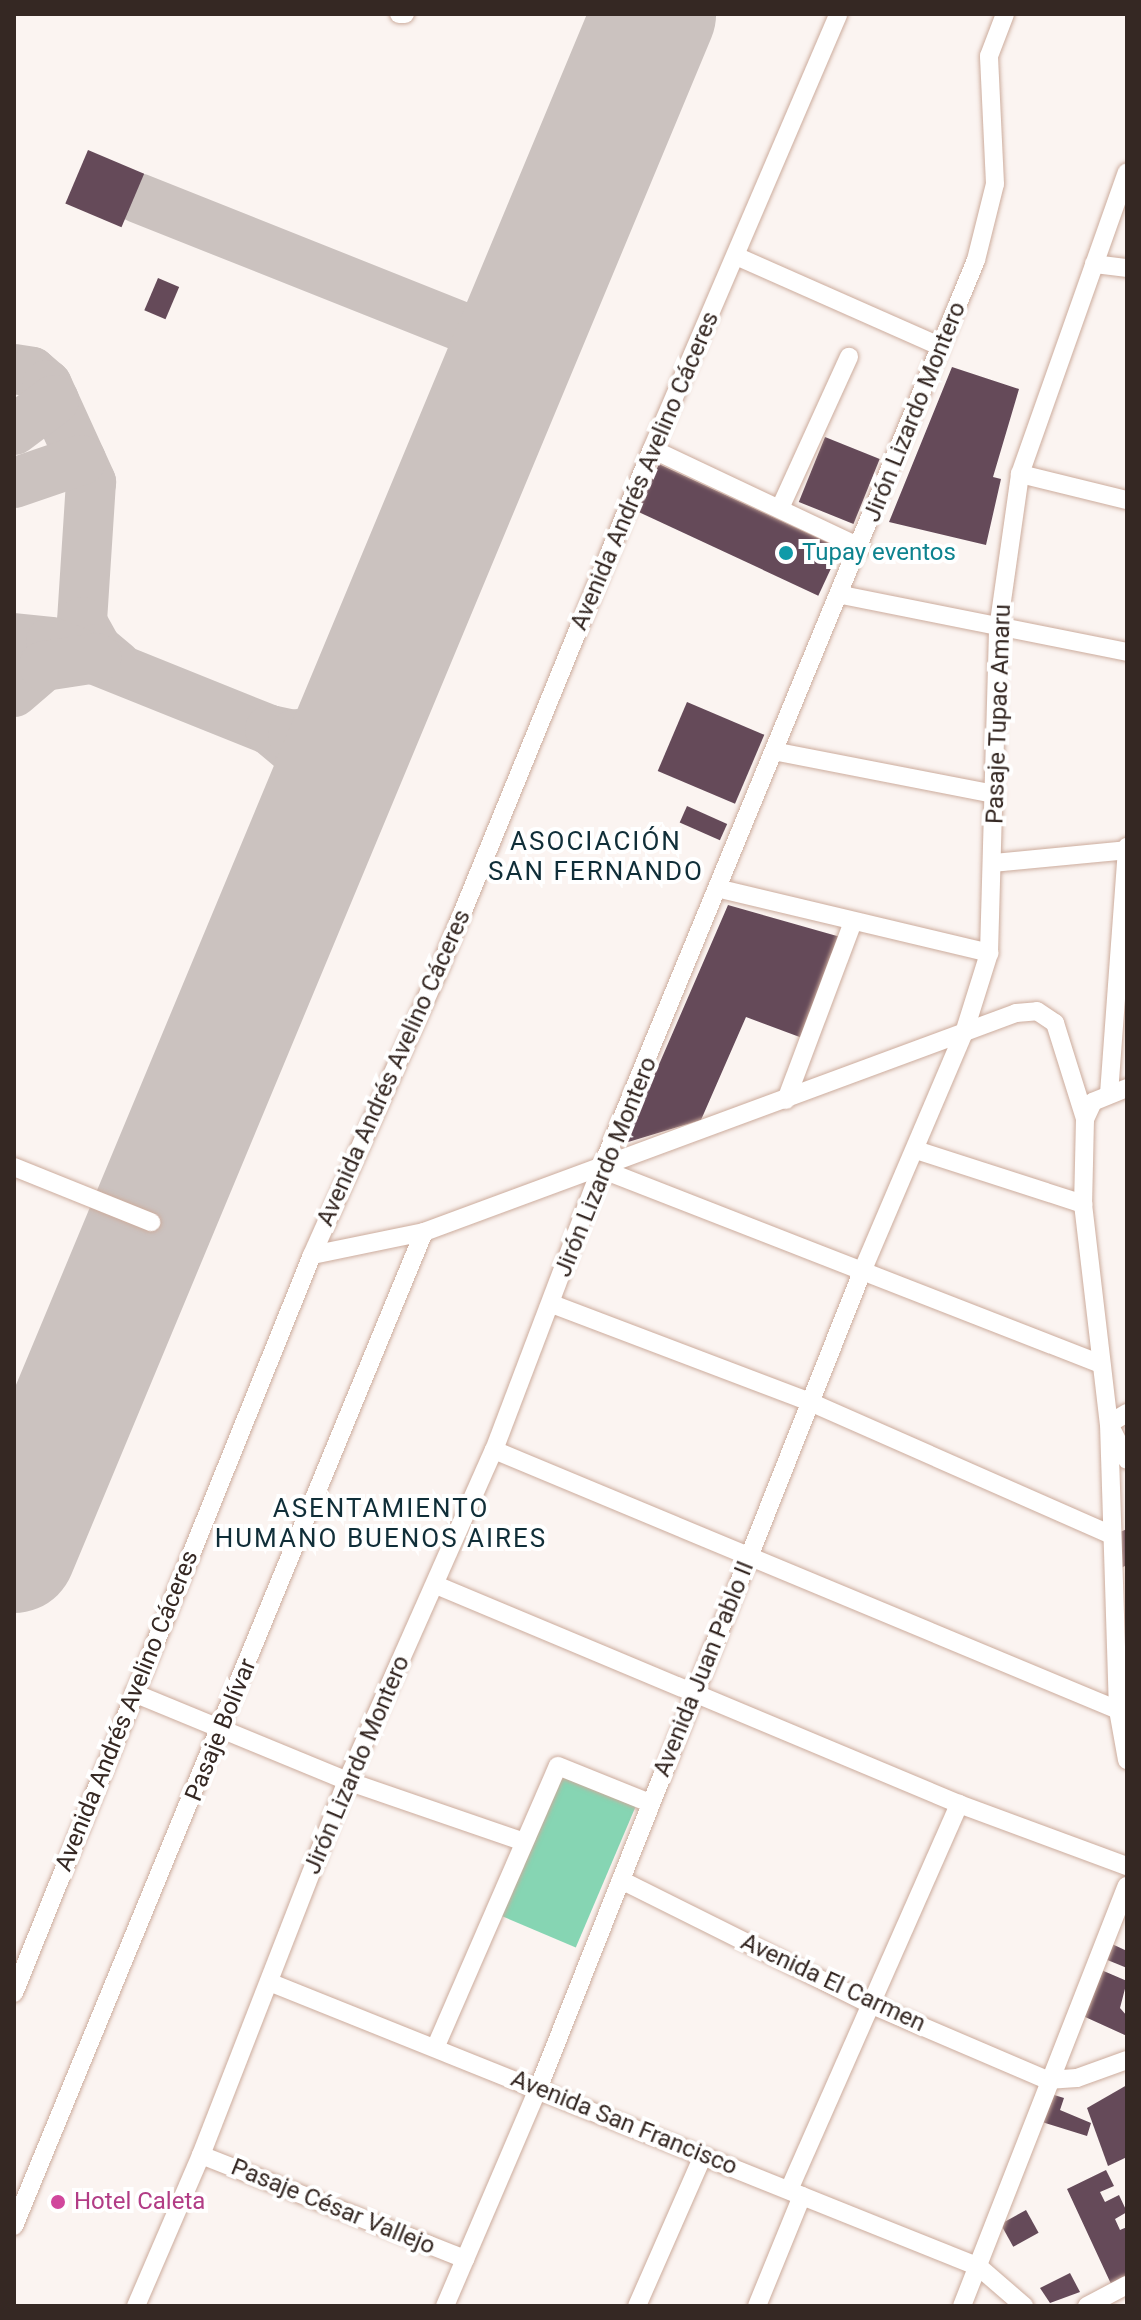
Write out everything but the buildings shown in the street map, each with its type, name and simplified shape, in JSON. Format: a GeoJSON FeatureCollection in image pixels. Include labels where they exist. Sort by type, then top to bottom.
{"type":"FeatureCollection","features":[{"type":"Feature","properties":{"kind":"street"},"geometry":{"type":"LineString","coordinates":[[399,14],[405,14]]}},
{"type":"Feature","properties":{"kind":"street","name":"Avenida Andrés Avelino Cáceres"},"geometry":{"type":"LineString","coordinates":[[14,1993],[312,1255],[441,965],[652,449],[838,14]]}},
{"type":"Feature","properties":{"kind":"street","name":"Jirón Lizardo Montero"},"geometry":{"type":"LineString","coordinates":[[136,2306],[201,2155],[347,1781],[494,1450],[601,1169],[778,752],[976,260],[995,184],[996,127],[987,81],[989,56],[1005,14]]}},
{"type":"Feature","properties":{"kind":"street","name":"Pasaje Tupac Amaru"},"geometry":{"type":"LineString","coordinates":[[964,1033],[989,953],[998,629],[1020,474],[1127,172]]}},
{"type":"Feature","properties":{"kind":"street"},"geometry":{"type":"LineString","coordinates":[[736,256],[939,346]]}},
{"type":"Feature","properties":{"kind":"street"},"geometry":{"type":"LineString","coordinates":[[1094,264],[1127,268]]}},
{"type":"Feature","properties":{"kind":"street"},"geometry":{"type":"LineString","coordinates":[[781,506],[849,357]]}},
{"type":"Feature","properties":{"kind":"street"},"geometry":{"type":"LineString","coordinates":[[652,449],[781,506],[861,548]]}},
{"type":"Feature","properties":{"kind":"street"},"geometry":{"type":"LineString","coordinates":[[1020,474],[1127,500]]}},
{"type":"Feature","properties":{"kind":"street"},"geometry":{"type":"LineString","coordinates":[[842,595],[998,629],[1127,652]]}},
{"type":"Feature","properties":{"kind":"street"},"geometry":{"type":"LineString","coordinates":[[778,752],[995,794]]}},
{"type":"Feature","properties":{"kind":"street"},"geometry":{"type":"LineString","coordinates":[[993,863],[1127,849],[1118,1091],[1093,1102],[1085,1119]]}},
{"type":"Feature","properties":{"kind":"street"},"geometry":{"type":"LineString","coordinates":[[721,889],[852,924],[989,953]]}},
{"type":"Feature","properties":{"kind":"street"},"geometry":{"type":"LineString","coordinates":[[786,1100],[852,924]]}},
{"type":"Feature","properties":{"kind":"street"},"geometry":{"type":"LineString","coordinates":[[312,1255],[424,1232],[1016,1013],[1050,1015],[1085,1119],[1083,1204],[1098,1363],[1109,1424],[1118,1710],[1127,1760]]}},
{"type":"Feature","properties":{"kind":"street","name":"Avenida Juan Pablo II"},"geometry":{"type":"LineString","coordinates":[[445,2306],[538,2089],[864,1267],[964,1033]]}},
{"type":"Feature","properties":{"kind":"street"},"geometry":{"type":"LineString","coordinates":[[916,1150],[1083,1204]]}},
{"type":"Feature","properties":{"kind":"street"},"geometry":{"type":"LineString","coordinates":[[14,1167],[151,1222]]}},
{"type":"Feature","properties":{"kind":"street"},"geometry":{"type":"LineString","coordinates":[[601,1169],[864,1267],[1098,1363]]}},
{"type":"Feature","properties":{"kind":"street","name":"Pasaje Bolívar"},"geometry":{"type":"LineString","coordinates":[[14,2226],[222,1729],[424,1232]]}},
{"type":"Feature","properties":{"kind":"street"},"geometry":{"type":"LineString","coordinates":[[552,1304],[810,1402],[1111,1535]]}},
{"type":"Feature","properties":{"kind":"street"},"geometry":{"type":"LineString","coordinates":[[1109,1424],[1127,1413]]}},
{"type":"Feature","properties":{"kind":"street"},"geometry":{"type":"LineString","coordinates":[[1109,1424],[1127,1460]]}},
{"type":"Feature","properties":{"kind":"street"},"geometry":{"type":"LineString","coordinates":[[494,1450],[751,1553],[1118,1710]]}},
{"type":"Feature","properties":{"kind":"street"},"geometry":{"type":"LineString","coordinates":[[436,1585],[959,1804],[1127,1866]]}},
{"type":"Feature","properties":{"kind":"street"},"geometry":{"type":"LineString","coordinates":[[134,1693],[347,1781],[524,1842]]}},
{"type":"Feature","properties":{"kind":"street"},"geometry":{"type":"LineString","coordinates":[[436,2046],[558,1766],[650,1803]]}},
{"type":"Feature","properties":{"kind":"street"},"geometry":{"type":"LineString","coordinates":[[757,2306],[795,2193],[959,1804]]}},
{"type":"Feature","properties":{"kind":"street","name":"Avenida El Carmen"},"geometry":{"type":"LineString","coordinates":[[621,1880],[872,2005],[1047,2080]]}},
{"type":"Feature","properties":{"kind":"street"},"geometry":{"type":"LineString","coordinates":[[962,2306],[1047,2080],[1127,1886]]}},
{"type":"Feature","properties":{"kind":"street","name":"Avenida San Francisco"},"geometry":{"type":"LineString","coordinates":[[269,1982],[436,2046],[979,2267],[1024,2306]]}},
{"type":"Feature","properties":{"kind":"street"},"geometry":{"type":"LineString","coordinates":[[1047,2080],[1077,2078],[1127,2060]]}},
{"type":"Feature","properties":{"kind":"street","name":"Pasaje César Vallejo"},"geometry":{"type":"LineString","coordinates":[[201,2155],[465,2259]]}},
{"type":"Feature","properties":{"kind":"street"},"geometry":{"type":"LineString","coordinates":[[637,2306],[703,2156]]}},
{"type":"Feature","properties":{"kind":"street"},"geometry":{"type":"LineString","coordinates":[[1087,2306],[1127,2285]]}},
{"type":"Feature","properties":{"kind":"green space"},"geometry":{"type":"Polygon","coordinates":[[[561,1775],[636,1807],[576,1947],[501,1916],[561,1775]]]}},
{"type":"Feature","properties":{"kind":"taxiway"},"geometry":{"type":"LineString","coordinates":[[138,198],[515,348]]}},
{"type":"Feature","properties":{"kind":"taxiway"},"geometry":{"type":"LineString","coordinates":[[14,369],[32,372],[47,385],[91,482],[82,622],[97,649],[117,666]]}},
{"type":"Feature","properties":{"kind":"taxiway"},"geometry":{"type":"LineString","coordinates":[[14,430],[54,400]]}},
{"type":"Feature","properties":{"kind":"taxiway"},"geometry":{"type":"LineString","coordinates":[[14,483],[81,460]]}},
{"type":"Feature","properties":{"kind":"taxiway"},"geometry":{"type":"LineString","coordinates":[[14,638],[51,642],[270,730],[300,755],[311,776],[316,826]]}},
{"type":"Feature","properties":{"kind":"taxiway"},"geometry":{"type":"LineString","coordinates":[[14,692],[44,666],[96,658]]}},
{"type":"Feature","properties":{"kind":"taxiway"},"geometry":{"type":"LineString","coordinates":[[270,730],[293,735],[325,730],[373,690]]}},
{"type":"Feature","properties":{"kind":"runway"},"geometry":{"type":"LineString","coordinates":[[14,1551],[654,14]]}},
{"type":"Feature","properties":{"kind":"place","name":"Tupay eventos"},"geometry":{"type":"Point","coordinates":[786,553]}},
{"type":"Feature","properties":{"kind":"place","name":"Hotel Caleta"},"geometry":{"type":"Point","coordinates":[58,2202]}},
{"type":"Feature","properties":{"kind":"district","name":"ASOCIACIÓN SAN FERNANDO"},"geometry":{"type":"Point","coordinates":[596,857]}},
{"type":"Feature","properties":{"kind":"district","name":"ASENTAMIENTO HUMANO BUENOS AIRES"},"geometry":{"type":"Point","coordinates":[381,1524]}}]}
